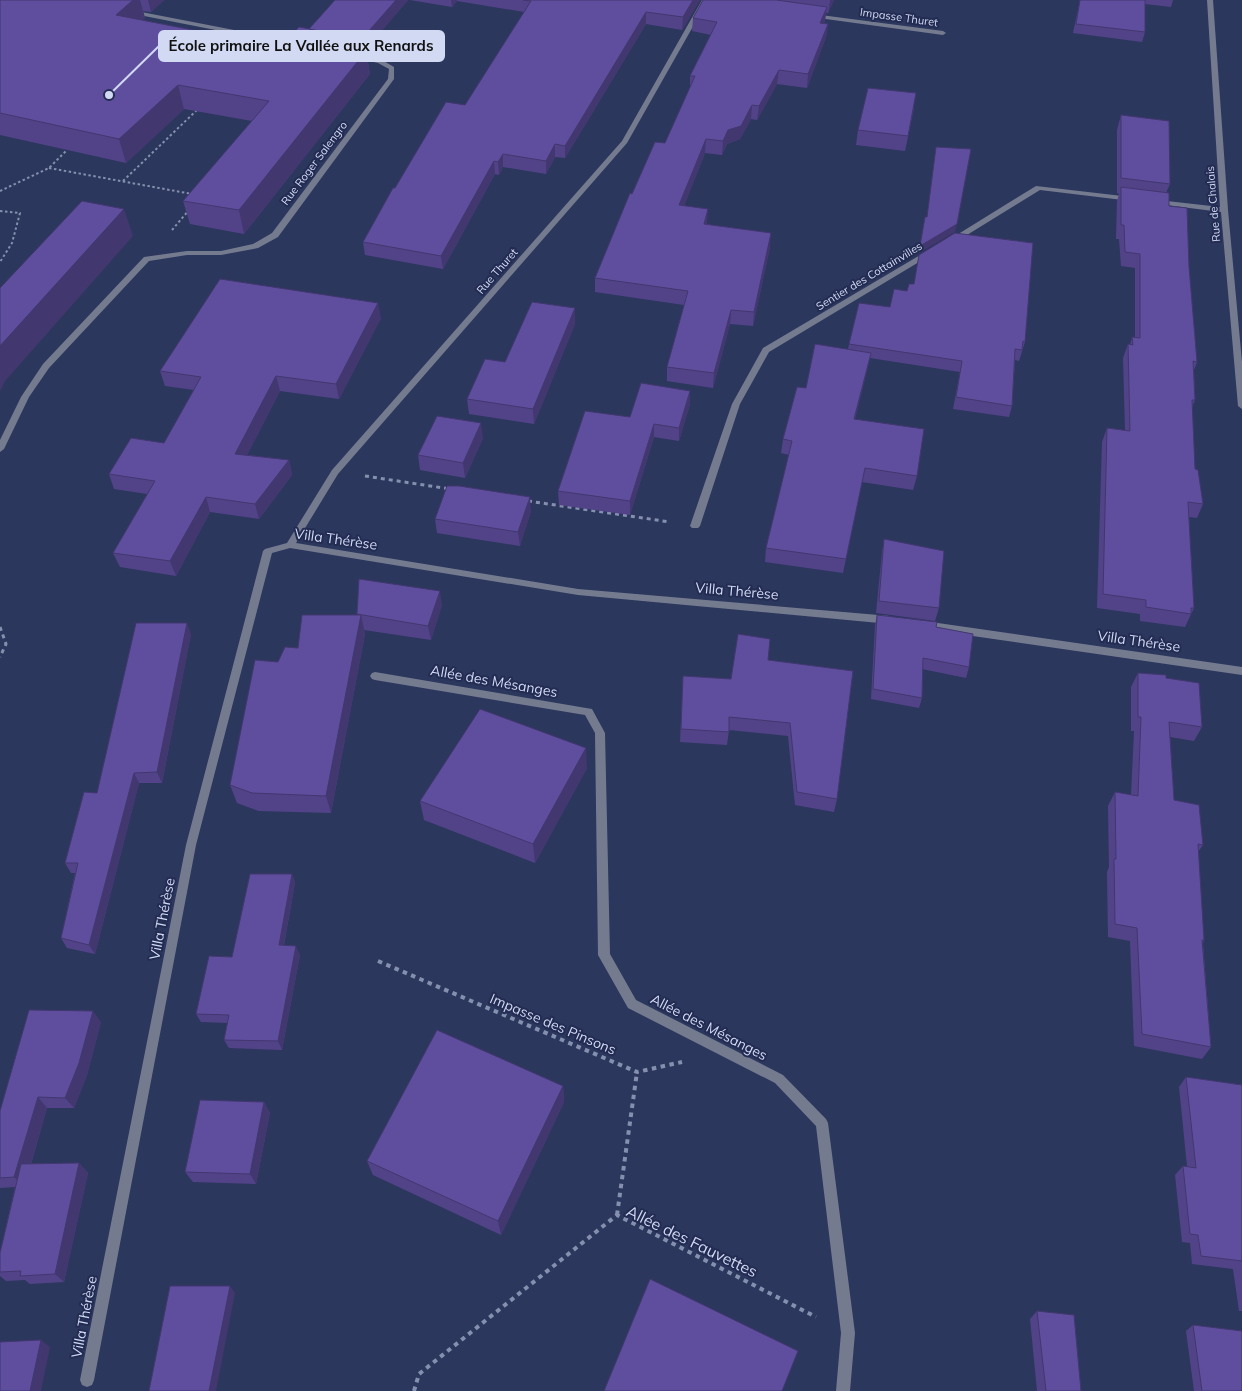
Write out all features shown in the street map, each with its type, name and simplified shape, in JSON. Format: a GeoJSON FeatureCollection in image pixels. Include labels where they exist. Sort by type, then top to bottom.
{"type":"FeatureCollection","features":[{"type":"Feature","properties":{"kind":"street"},"geometry":{"type":"LineString","coordinates":[[704,0],[714,2]]}},
{"type":"Feature","properties":{"kind":"street","name":"Rue Thuret"},"geometry":{"type":"LineString","coordinates":[[290,545],[335,472],[625,142],[704,0]]}},
{"type":"Feature","properties":{"kind":"street","name":"Rue de Chalais"},"geometry":{"type":"LineString","coordinates":[[1210,0],[1224,210],[1242,406]]}},
{"type":"Feature","properties":{"kind":"street"},"geometry":{"type":"LineString","coordinates":[[127,11],[299,45]]}},
{"type":"Feature","properties":{"kind":"street","name":"Impasse Thuret"},"geometry":{"type":"LineString","coordinates":[[809,15],[943,33]]}},
{"type":"Feature","properties":{"kind":"street","name":"Rue Roger Salengro"},"geometry":{"type":"LineString","coordinates":[[147,259],[187,253],[222,253],[255,246],[275,235],[391,79],[392,68],[380,61],[344,54]]}},
{"type":"Feature","properties":{"kind":"street","name":"Sentier des Cottainvilles"},"geometry":{"type":"LineString","coordinates":[[695,526],[736,404],[766,350],[1039,188],[1136,200]]}},
{"type":"Feature","properties":{"kind":"street"},"geometry":{"type":"LineString","coordinates":[[1146,201],[1224,210]]}},
{"type":"Feature","properties":{"kind":"street"},"geometry":{"type":"LineString","coordinates":[[0,449],[25,397],[46,366],[147,259]]}},
{"type":"Feature","properties":{"kind":"street","name":"Villa Thérèse"},"geometry":{"type":"LineString","coordinates":[[87,1380],[191,845],[268,551],[290,545],[578,592],[897,621]]}},
{"type":"Feature","properties":{"kind":"street","name":"Villa Thérèse"},"geometry":{"type":"LineString","coordinates":[[917,624],[1242,671]]}},
{"type":"Feature","properties":{"kind":"street","name":"Allée des Mésanges"},"geometry":{"type":"LineString","coordinates":[[375,676],[588,712],[600,732],[604,955],[632,1004],[779,1080],[822,1124],[848,1333],[843,1391]]}},
{"type":"Feature","properties":{"kind":"path"},"geometry":{"type":"LineString","coordinates":[[122,181],[201,106]]}},
{"type":"Feature","properties":{"kind":"path"},"geometry":{"type":"LineString","coordinates":[[0,192],[49,168],[66,151]]}},
{"type":"Feature","properties":{"kind":"path"},"geometry":{"type":"LineString","coordinates":[[49,168],[193,194]]}},
{"type":"Feature","properties":{"kind":"path"},"geometry":{"type":"LineString","coordinates":[[147,259],[189,210]]}},
{"type":"Feature","properties":{"kind":"path"},"geometry":{"type":"LineString","coordinates":[[0,211],[20,213],[12,243],[0,262]]}},
{"type":"Feature","properties":{"kind":"path"},"geometry":{"type":"LineString","coordinates":[[335,472],[452,490]]}},
{"type":"Feature","properties":{"kind":"path"},"geometry":{"type":"LineString","coordinates":[[520,500],[695,526]]}},
{"type":"Feature","properties":{"kind":"path"},"geometry":{"type":"LineString","coordinates":[[0,627],[6,644],[0,657]]}},
{"type":"Feature","properties":{"kind":"path","name":"Impasse des Pinsons"},"geometry":{"type":"LineString","coordinates":[[378,961],[637,1072]]}},
{"type":"Feature","properties":{"kind":"path"},"geometry":{"type":"LineString","coordinates":[[618,1215],[637,1072],[724,1052]]}},
{"type":"Feature","properties":{"kind":"path","name":"Allée des Fauvettes"},"geometry":{"type":"LineString","coordinates":[[414,1391],[419,1374],[618,1215],[848,1333]]}},
{"type":"Feature","properties":{"kind":"building"},"geometry":{"type":"Polygon","coordinates":[[[0,0],[133,0],[116,15],[208,33],[211,30],[272,41],[276,37],[288,39],[299,27],[353,37],[344,48],[366,51],[239,210],[183,201],[269,101],[178,85],[119,139],[0,113],[0,0]]]}},
{"type":"Feature","properties":{"kind":"building"},"geometry":{"type":"Polygon","coordinates":[[[335,0],[396,0],[360,41],[353,40],[353,37],[309,29],[335,0]]]}},
{"type":"Feature","properties":{"kind":"building"},"geometry":{"type":"Polygon","coordinates":[[[523,0],[693,0],[683,17],[646,12],[565,146],[555,144],[546,161],[503,154],[498,162],[494,161],[441,256],[363,242],[393,188],[395,188],[446,102],[465,105],[531,1],[523,0]]]}},
{"type":"Feature","properties":{"kind":"building"},"geometry":{"type":"Polygon","coordinates":[[[703,0],[776,0],[827,7],[820,23],[828,24],[808,74],[779,70],[759,106],[752,105],[741,126],[728,130],[723,141],[706,139],[679,205],[708,209],[704,224],[771,233],[754,312],[731,310],[714,373],[667,367],[688,291],[595,278],[630,193],[632,194],[655,142],[665,143],[695,76],[690,76],[717,22],[693,18],[703,0]]]}},
{"type":"Feature","properties":{"kind":"building"},"geometry":{"type":"Polygon","coordinates":[[[1080,0],[1145,0],[1145,32],[1076,24],[1080,0]]]}},
{"type":"Feature","properties":{"kind":"building"},"geometry":{"type":"Polygon","coordinates":[[[868,88],[916,93],[908,136],[858,130],[868,88]]]}},
{"type":"Feature","properties":{"kind":"building"},"geometry":{"type":"Polygon","coordinates":[[[1121,115],[1169,121],[1170,184],[1121,178],[1121,115]]]}},
{"type":"Feature","properties":{"kind":"building"},"geometry":{"type":"Polygon","coordinates":[[[936,147],[971,149],[957,224],[920,246],[925,217],[927,217],[936,147]]]}},
{"type":"Feature","properties":{"kind":"building"},"geometry":{"type":"Polygon","coordinates":[[[1121,187],[1169,193],[1169,206],[1187,208],[1189,267],[1197,362],[1193,361],[1195,400],[1192,400],[1195,469],[1198,470],[1203,504],[1188,502],[1194,608],[1191,608],[1191,614],[1146,607],[1146,600],[1103,594],[1107,428],[1130,431],[1128,344],[1133,345],[1132,337],[1140,338],[1140,254],[1125,252],[1124,225],[1121,225],[1121,187]]]}},
{"type":"Feature","properties":{"kind":"building"},"geometry":{"type":"Polygon","coordinates":[[[82,201],[124,209],[0,346],[0,288],[82,201]]]}},
{"type":"Feature","properties":{"kind":"building"},"geometry":{"type":"Polygon","coordinates":[[[955,233],[1033,243],[1025,342],[1023,341],[1022,350],[1015,349],[1012,406],[956,397],[962,361],[849,344],[859,303],[890,307],[894,289],[907,291],[909,284],[914,284],[919,255],[955,233]]]}},
{"type":"Feature","properties":{"kind":"building"},"geometry":{"type":"Polygon","coordinates":[[[220,279],[378,303],[336,384],[276,376],[235,454],[289,460],[255,504],[206,497],[170,561],[113,553],[155,481],[109,474],[131,438],[164,443],[201,377],[160,371],[220,279]]]}},
{"type":"Feature","properties":{"kind":"building"},"geometry":{"type":"Polygon","coordinates":[[[532,302],[575,308],[533,409],[467,399],[485,359],[505,362],[532,302]]]}},
{"type":"Feature","properties":{"kind":"building"},"geometry":{"type":"Polygon","coordinates":[[[815,344],[871,353],[854,419],[924,429],[917,476],[865,468],[846,559],[766,548],[792,441],[783,439],[797,387],[806,388],[815,344]]]}},
{"type":"Feature","properties":{"kind":"building"},"geometry":{"type":"Polygon","coordinates":[[[641,383],[690,391],[679,428],[654,424],[630,501],[558,491],[585,411],[630,417],[641,383]]]}},
{"type":"Feature","properties":{"kind":"building"},"geometry":{"type":"Polygon","coordinates":[[[437,416],[481,423],[463,463],[418,455],[437,416]]]}},
{"type":"Feature","properties":{"kind":"building"},"geometry":{"type":"Polygon","coordinates":[[[447,486],[459,486],[530,497],[518,532],[435,519],[447,486]]]}},
{"type":"Feature","properties":{"kind":"building"},"geometry":{"type":"Polygon","coordinates":[[[884,539],[944,551],[939,608],[879,601],[884,539]]]}},
{"type":"Feature","properties":{"kind":"building"},"geometry":{"type":"Polygon","coordinates":[[[359,579],[440,591],[428,626],[357,614],[359,579]]]}},
{"type":"Feature","properties":{"kind":"building"},"geometry":{"type":"Polygon","coordinates":[[[302,615],[361,615],[326,796],[252,793],[230,785],[255,660],[278,662],[285,647],[298,648],[302,615]]]}},
{"type":"Feature","properties":{"kind":"building"},"geometry":{"type":"Polygon","coordinates":[[[877,615],[937,622],[936,627],[973,634],[969,667],[923,658],[922,698],[873,689],[877,615]]]}},
{"type":"Feature","properties":{"kind":"building"},"geometry":{"type":"Polygon","coordinates":[[[136,623],[187,623],[157,772],[134,773],[89,945],[61,938],[78,863],[65,863],[84,792],[97,793],[136,623]]]}},
{"type":"Feature","properties":{"kind":"building"},"geometry":{"type":"Polygon","coordinates":[[[738,634],[770,639],[768,660],[853,671],[837,799],[797,792],[790,723],[729,717],[729,732],[681,729],[683,676],[731,679],[738,634]]]}},
{"type":"Feature","properties":{"kind":"building"},"geometry":{"type":"Polygon","coordinates":[[[1138,673],[1166,675],[1166,678],[1199,683],[1202,727],[1169,722],[1174,800],[1199,805],[1203,845],[1198,844],[1204,940],[1202,940],[1211,1047],[1142,1034],[1137,928],[1115,924],[1115,792],[1138,796],[1141,717],[1138,717],[1138,673]]]}},
{"type":"Feature","properties":{"kind":"building"},"geometry":{"type":"Polygon","coordinates":[[[480,709],[586,748],[533,844],[420,801],[480,709]]]}},
{"type":"Feature","properties":{"kind":"building"},"geometry":{"type":"Polygon","coordinates":[[[250,874],[292,874],[279,945],[296,946],[278,1041],[224,1040],[229,1015],[196,1014],[209,956],[232,957],[250,874]]]}},
{"type":"Feature","properties":{"kind":"building"},"geometry":{"type":"Polygon","coordinates":[[[29,1010],[93,1011],[79,1063],[65,1098],[38,1097],[14,1177],[0,1178],[0,1111],[29,1010]]]}},
{"type":"Feature","properties":{"kind":"building"},"geometry":{"type":"Polygon","coordinates":[[[437,1030],[563,1086],[498,1221],[367,1161],[437,1030]]]}},
{"type":"Feature","properties":{"kind":"building"},"geometry":{"type":"Polygon","coordinates":[[[1186,1077],[1242,1085],[1242,1261],[1201,1256],[1198,1235],[1190,1234],[1183,1166],[1196,1168],[1186,1077]]]}},
{"type":"Feature","properties":{"kind":"building"},"geometry":{"type":"Polygon","coordinates":[[[200,1100],[264,1102],[250,1174],[185,1172],[200,1100]]]}},
{"type":"Feature","properties":{"kind":"building"},"geometry":{"type":"Polygon","coordinates":[[[79,1163],[55,1274],[20,1276],[21,1271],[0,1272],[0,1253],[21,1164],[79,1163]]]}},
{"type":"Feature","properties":{"kind":"building"},"geometry":{"type":"Polygon","coordinates":[[[650,1279],[798,1351],[782,1391],[604,1391],[650,1279]]]}},
{"type":"Feature","properties":{"kind":"building"},"geometry":{"type":"Polygon","coordinates":[[[170,1286],[230,1286],[209,1391],[149,1391],[170,1286]]]}},
{"type":"Feature","properties":{"kind":"building"},"geometry":{"type":"Polygon","coordinates":[[[1037,1311],[1074,1315],[1081,1391],[1046,1391],[1037,1311]]]}},
{"type":"Feature","properties":{"kind":"building"},"geometry":{"type":"Polygon","coordinates":[[[1193,1325],[1242,1331],[1242,1391],[1202,1391],[1193,1325]]]}},
{"type":"Feature","properties":{"kind":"building"},"geometry":{"type":"Polygon","coordinates":[[[41,1340],[30,1391],[0,1391],[0,1342],[41,1340]]]}},
{"type":"Feature","properties":{"kind":"place","name":"École primaire La Vallée aux Renards"},"geometry":{"type":"Point","coordinates":[109,95]}}]}
